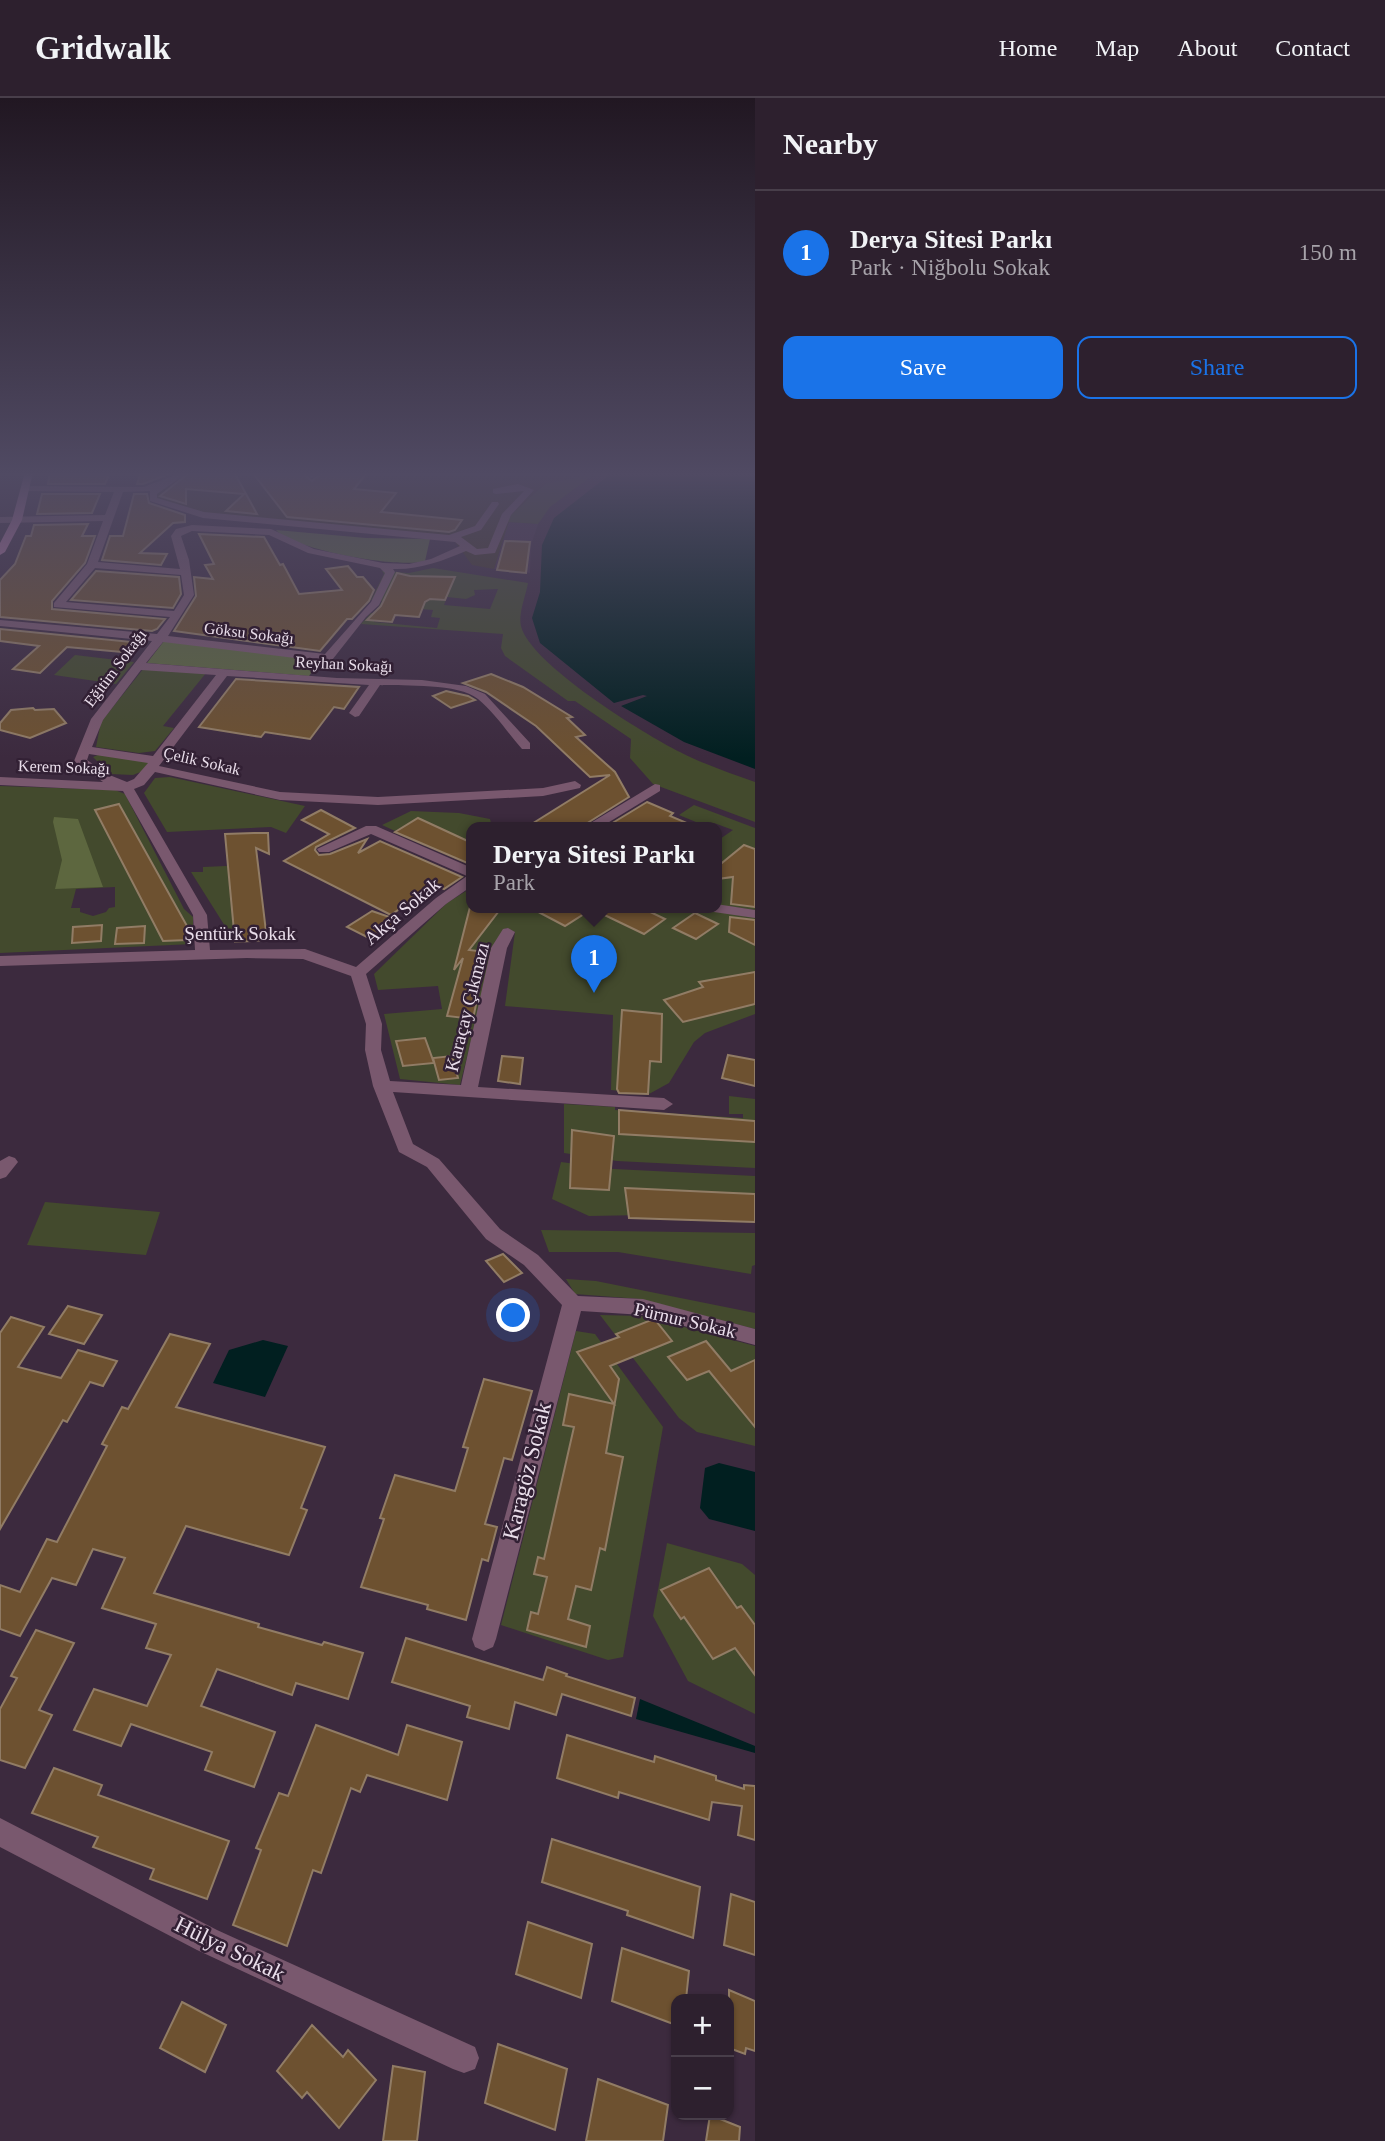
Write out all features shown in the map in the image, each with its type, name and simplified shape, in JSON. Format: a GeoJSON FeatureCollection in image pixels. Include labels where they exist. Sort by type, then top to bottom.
{"type":"FeatureCollection","features":[{"type":"Feature","properties":{"kind":"street"},"geometry":{"type":"LineString","coordinates":[[90,567],[58,605],[177,614]]}},
{"type":"Feature","properties":{"kind":"street"},"geometry":{"type":"LineString","coordinates":[[123,567],[186,572]]}},
{"type":"Feature","properties":{"kind":"street","name":"Eğitim Sokağı"},"geometry":{"type":"LineString","coordinates":[[86,750],[97,719],[160,638],[189,595],[185,567]]}},
{"type":"Feature","properties":{"kind":"street"},"geometry":{"type":"LineString","coordinates":[[313,679],[327,658],[376,600],[390,572],[385,567]]}},
{"type":"Feature","properties":{"kind":"street","name":"Göksu Sokağı"},"geometry":{"type":"LineString","coordinates":[[0,623],[160,638],[327,658]]}},
{"type":"Feature","properties":{"kind":"street","name":"Reyhan Sokağı"},"geometry":{"type":"LineString","coordinates":[[137,666],[313,679],[422,683],[466,689],[481,696],[526,746]]}},
{"type":"Feature","properties":{"kind":"street"},"geometry":{"type":"LineString","coordinates":[[127,787],[139,782],[224,672]]}},
{"type":"Feature","properties":{"kind":"street"},"geometry":{"type":"LineString","coordinates":[[355,713],[377,682]]}},
{"type":"Feature","properties":{"kind":"street"},"geometry":{"type":"LineString","coordinates":[[86,750],[80,761],[102,777],[127,787],[200,915],[203,954]]}},
{"type":"Feature","properties":{"kind":"street","name":"Çelik Sokak"},"geometry":{"type":"LineString","coordinates":[[86,750],[280,796],[378,801],[543,792],[575,785]]}},
{"type":"Feature","properties":{"kind":"street","name":"Kerem Sokağı"},"geometry":{"type":"LineString","coordinates":[[0,781],[127,787]]}},
{"type":"Feature","properties":{"kind":"street"},"geometry":{"type":"LineString","coordinates":[[599,822],[655,788]]}},
{"type":"Feature","properties":{"kind":"street"},"geometry":{"type":"LineString","coordinates":[[324,849],[371,829],[466,871]]}},
{"type":"Feature","properties":{"kind":"street","name":"Akça Sokak"},"geometry":{"type":"LineString","coordinates":[[358,973],[466,883]]}},
{"type":"Feature","properties":{"kind":"street"},"geometry":{"type":"LineString","coordinates":[[722,910],[755,915]]}},
{"type":"Feature","properties":{"kind":"street","name":"Karaçay Çıkmazı"},"geometry":{"type":"LineString","coordinates":[[468,1092],[499,948],[508,932]]}},
{"type":"Feature","properties":{"kind":"street","name":"Şentürk Sokak"},"geometry":{"type":"LineString","coordinates":[[0,961],[203,954],[305,954],[358,973]]}},
{"type":"Feature","properties":{"kind":"street"},"geometry":{"type":"LineString","coordinates":[[358,973],[374,1024],[373,1051],[382,1086],[405,1147],[433,1163],[494,1234],[531,1260],[573,1303]]}},
{"type":"Feature","properties":{"kind":"street"},"geometry":{"type":"LineString","coordinates":[[382,1086],[664,1104]]}},
{"type":"Feature","properties":{"kind":"street","name":"Pürnur Sokak"},"geometry":{"type":"LineString","coordinates":[[573,1303],[643,1307],[755,1337]]}},
{"type":"Feature","properties":{"kind":"street","name":"Karagöz Sokak"},"geometry":{"type":"LineString","coordinates":[[484,1639],[573,1303]]}},
{"type":"Feature","properties":{"kind":"street","name":"Hülya Sokak"},"geometry":{"type":"LineString","coordinates":[[0,1832],[207,1940],[464,2057]]}},
{"type":"Feature","properties":{"kind":"shaded area"},"geometry":{"type":"Polygon","coordinates":[[[494,567],[530,567],[530,573],[494,567]]]}},
{"type":"Feature","properties":{"kind":"shaded area"},"geometry":{"type":"Polygon","coordinates":[[[541,567],[755,567],[755,769],[684,742],[621,706],[647,696],[614,703],[540,643],[532,618],[540,592],[541,567]]]}},
{"type":"Feature","properties":{"kind":"shaded area"},"geometry":{"type":"Polygon","coordinates":[[[433,568],[528,583],[521,610],[521,626],[529,642],[545,659],[590,696],[663,743],[755,782],[755,822],[653,784],[630,758],[631,739],[575,701],[568,701],[505,656],[501,648],[503,634],[361,624],[371,613],[376,614],[374,622],[437,628],[440,618],[431,617],[433,610],[379,606],[382,601],[371,600],[384,574],[382,571],[409,573],[433,568]],[[498,589],[474,590],[475,595],[466,599],[447,597],[444,605],[490,609],[498,589]]]}},
{"type":"Feature","properties":{"kind":"shaded area"},"geometry":{"type":"Polygon","coordinates":[[[75,655],[134,662],[116,684],[54,675],[75,655]]]}},
{"type":"Feature","properties":{"kind":"shaded area"},"geometry":{"type":"Polygon","coordinates":[[[144,668],[206,673],[163,726],[174,728],[155,751],[139,753],[96,747],[101,722],[144,668]]]}},
{"type":"Feature","properties":{"kind":"shaded area"},"geometry":{"type":"Polygon","coordinates":[[[100,754],[149,762],[148,769],[133,775],[110,774],[93,757],[100,754]]]}},
{"type":"Feature","properties":{"kind":"shaded area"},"geometry":{"type":"Polygon","coordinates":[[[170,777],[305,806],[286,833],[271,827],[167,832],[144,793],[155,778],[170,777]]]}},
{"type":"Feature","properties":{"kind":"shaded area"},"geometry":{"type":"Polygon","coordinates":[[[0,786],[115,790],[125,794],[184,909],[193,917],[193,944],[0,953],[0,786]],[[115,887],[76,889],[71,908],[80,908],[80,912],[93,916],[115,907],[115,887]]]}},
{"type":"Feature","properties":{"kind":"shaded area"},"geometry":{"type":"Polygon","coordinates":[[[694,805],[755,828],[755,910],[722,906],[722,838],[733,830],[722,826],[722,822],[696,822],[679,815],[694,805]]]}},
{"type":"Feature","properties":{"kind":"shaded area"},"geometry":{"type":"Polygon","coordinates":[[[411,811],[459,813],[490,819],[491,822],[466,822],[466,841],[418,818],[395,831],[382,825],[411,811]]]}},
{"type":"Feature","properties":{"kind":"shaded area"},"geometry":{"type":"Polygon","coordinates":[[[249,865],[229,871],[235,942],[191,872],[203,872],[203,867],[249,865]]]}},
{"type":"Feature","properties":{"kind":"shaded area"},"geometry":{"type":"Polygon","coordinates":[[[466,891],[466,913],[722,912],[751,916],[755,918],[755,1014],[705,1033],[694,1042],[669,1083],[649,1094],[611,1090],[613,1015],[505,1006],[515,932],[506,928],[494,948],[460,1085],[400,1079],[384,1014],[442,1009],[438,986],[378,990],[374,974],[447,903],[466,891]]]}},
{"type":"Feature","properties":{"kind":"shaded area"},"geometry":{"type":"Polygon","coordinates":[[[729,1096],[755,1099],[755,1168],[617,1161],[564,1153],[564,1104],[743,1118],[743,1114],[729,1114],[729,1096]]]}},
{"type":"Feature","properties":{"kind":"shaded area"},"geometry":{"type":"Polygon","coordinates":[[[561,1162],[614,1169],[755,1176],[755,1213],[589,1216],[552,1199],[561,1162]]]}},
{"type":"Feature","properties":{"kind":"shaded area"},"geometry":{"type":"Polygon","coordinates":[[[45,1202],[160,1212],[146,1255],[27,1245],[45,1202]]]}},
{"type":"Feature","properties":{"kind":"shaded area"},"geometry":{"type":"Polygon","coordinates":[[[541,1230],[755,1233],[755,1265],[752,1266],[751,1274],[618,1252],[549,1252],[541,1230]]]}},
{"type":"Feature","properties":{"kind":"shaded area"},"geometry":{"type":"Polygon","coordinates":[[[566,1279],[596,1281],[755,1313],[755,1329],[640,1299],[575,1294],[566,1279]]]}},
{"type":"Feature","properties":{"kind":"shaded area"},"geometry":{"type":"Polygon","coordinates":[[[600,1315],[643,1316],[755,1346],[755,1446],[697,1432],[679,1418],[600,1315]]]}},
{"type":"Feature","properties":{"kind":"shaded area"},"geometry":{"type":"Polygon","coordinates":[[[576,1331],[595,1334],[663,1427],[623,1657],[608,1660],[501,1625],[576,1331]]]}},
{"type":"Feature","properties":{"kind":"shaded area"},"geometry":{"type":"Polygon","coordinates":[[[263,1340],[288,1346],[265,1397],[213,1383],[229,1350],[263,1340]]]}},
{"type":"Feature","properties":{"kind":"shaded area"},"geometry":{"type":"Polygon","coordinates":[[[719,1463],[755,1472],[755,1531],[709,1519],[700,1508],[705,1468],[719,1463]]]}},
{"type":"Feature","properties":{"kind":"shaded area"},"geometry":{"type":"Polygon","coordinates":[[[667,1543],[742,1564],[755,1575],[755,1714],[688,1681],[653,1616],[667,1543]]]}},
{"type":"Feature","properties":{"kind":"shaded area"},"geometry":{"type":"Polygon","coordinates":[[[640,1699],[755,1746],[755,1753],[636,1719],[640,1699]]]}},
{"type":"Feature","properties":{"kind":"green space"},"geometry":{"type":"Polygon","coordinates":[[[164,641],[321,659],[309,676],[147,663],[164,641]]]}},
{"type":"Feature","properties":{"kind":"green space"},"geometry":{"type":"Polygon","coordinates":[[[54,817],[78,819],[103,887],[55,889],[62,860],[54,817]]]}},
{"type":"Feature","properties":{"kind":"building"},"geometry":{"type":"Polygon","coordinates":[[[12,567],[81,567],[52,601],[52,609],[165,619],[152,631],[0,617],[0,580],[12,567]]]}},
{"type":"Feature","properties":{"kind":"building"},"geometry":{"type":"Polygon","coordinates":[[[206,567],[285,567],[299,594],[342,590],[326,569],[349,567],[357,577],[363,577],[374,590],[369,601],[352,619],[347,619],[320,651],[174,631],[196,596],[194,577],[213,579],[206,567]]]}},
{"type":"Feature","properties":{"kind":"building"},"geometry":{"type":"Polygon","coordinates":[[[498,567],[527,567],[526,573],[497,570],[498,567]]]}},
{"type":"Feature","properties":{"kind":"building"},"geometry":{"type":"Polygon","coordinates":[[[96,571],[179,577],[181,594],[173,608],[71,600],[96,571]]]}},
{"type":"Feature","properties":{"kind":"building"},"geometry":{"type":"Polygon","coordinates":[[[397,573],[455,577],[445,600],[430,599],[425,602],[419,617],[395,615],[392,622],[367,620],[381,606],[397,573]]]}},
{"type":"Feature","properties":{"kind":"building"},"geometry":{"type":"Polygon","coordinates":[[[0,629],[142,643],[133,653],[67,647],[40,673],[13,669],[39,646],[0,641],[0,629]]]}},
{"type":"Feature","properties":{"kind":"building"},"geometry":{"type":"Polygon","coordinates":[[[491,674],[523,687],[572,717],[567,718],[585,735],[576,737],[615,772],[629,797],[589,822],[535,822],[610,775],[590,777],[536,726],[486,692],[463,683],[491,674]]]}},
{"type":"Feature","properties":{"kind":"building"},"geometry":{"type":"Polygon","coordinates":[[[236,679],[359,687],[344,709],[334,707],[310,739],[265,732],[261,737],[199,727],[236,679]]]}},
{"type":"Feature","properties":{"kind":"building"},"geometry":{"type":"Polygon","coordinates":[[[446,691],[475,700],[451,708],[433,696],[446,691]]]}},
{"type":"Feature","properties":{"kind":"building"},"geometry":{"type":"Polygon","coordinates":[[[54,709],[66,723],[30,738],[0,730],[0,723],[11,710],[54,709]]]}},
{"type":"Feature","properties":{"kind":"building"},"geometry":{"type":"Polygon","coordinates":[[[647,802],[673,813],[670,816],[684,822],[614,822],[647,802]]]}},
{"type":"Feature","properties":{"kind":"building"},"geometry":{"type":"Polygon","coordinates":[[[119,804],[187,926],[187,940],[163,941],[95,810],[119,804]]]}},
{"type":"Feature","properties":{"kind":"building"},"geometry":{"type":"Polygon","coordinates":[[[321,810],[355,828],[316,847],[319,855],[330,854],[367,839],[358,853],[380,841],[462,877],[444,889],[434,884],[391,915],[284,861],[329,834],[302,820],[321,810]]]}},
{"type":"Feature","properties":{"kind":"building"},"geometry":{"type":"Polygon","coordinates":[[[418,818],[466,840],[466,862],[395,832],[418,818]]]}},
{"type":"Feature","properties":{"kind":"building"},"geometry":{"type":"Polygon","coordinates":[[[268,833],[269,854],[256,848],[267,940],[235,942],[225,834],[268,833]]]}},
{"type":"Feature","properties":{"kind":"building"},"geometry":{"type":"Polygon","coordinates":[[[744,845],[755,849],[755,907],[731,904],[733,877],[722,878],[722,863],[744,845]]]}},
{"type":"Feature","properties":{"kind":"building"},"geometry":{"type":"Polygon","coordinates":[[[372,911],[401,921],[373,940],[347,927],[372,911]]]}},
{"type":"Feature","properties":{"kind":"building"},"geometry":{"type":"Polygon","coordinates":[[[468,913],[497,913],[469,950],[487,952],[473,1019],[447,1016],[463,958],[454,970],[468,913]]]}},
{"type":"Feature","properties":{"kind":"building"},"geometry":{"type":"Polygon","coordinates":[[[540,913],[586,913],[565,926],[540,913]]]}},
{"type":"Feature","properties":{"kind":"building"},"geometry":{"type":"Polygon","coordinates":[[[600,913],[652,913],[665,919],[644,934],[600,913]]]}},
{"type":"Feature","properties":{"kind":"building"},"geometry":{"type":"Polygon","coordinates":[[[695,913],[718,924],[696,939],[673,928],[695,913]]]}},
{"type":"Feature","properties":{"kind":"building"},"geometry":{"type":"Polygon","coordinates":[[[730,917],[755,920],[755,945],[729,932],[730,917]]]}},
{"type":"Feature","properties":{"kind":"building"},"geometry":{"type":"Polygon","coordinates":[[[102,925],[101,941],[72,943],[73,927],[102,925]]]}},
{"type":"Feature","properties":{"kind":"building"},"geometry":{"type":"Polygon","coordinates":[[[145,926],[144,943],[115,944],[117,928],[145,926]]]}},
{"type":"Feature","properties":{"kind":"building"},"geometry":{"type":"Polygon","coordinates":[[[755,972],[755,1004],[683,1022],[664,1000],[703,987],[699,982],[755,972]]]}},
{"type":"Feature","properties":{"kind":"building"},"geometry":{"type":"Polygon","coordinates":[[[622,1010],[662,1014],[661,1062],[650,1061],[648,1094],[619,1093],[617,1089],[622,1010]]]}},
{"type":"Feature","properties":{"kind":"building"},"geometry":{"type":"Polygon","coordinates":[[[425,1038],[434,1063],[403,1066],[396,1041],[425,1038]]]}},
{"type":"Feature","properties":{"kind":"building"},"geometry":{"type":"Polygon","coordinates":[[[728,1055],[755,1060],[755,1086],[722,1078],[728,1055]]]}},
{"type":"Feature","properties":{"kind":"building"},"geometry":{"type":"Polygon","coordinates":[[[452,1056],[458,1078],[439,1080],[433,1058],[452,1056]]]}},
{"type":"Feature","properties":{"kind":"building"},"geometry":{"type":"Polygon","coordinates":[[[502,1056],[523,1058],[520,1084],[498,1081],[502,1056]]]}},
{"type":"Feature","properties":{"kind":"building"},"geometry":{"type":"Polygon","coordinates":[[[619,1110],[755,1121],[755,1142],[619,1134],[619,1110]]]}},
{"type":"Feature","properties":{"kind":"building"},"geometry":{"type":"Polygon","coordinates":[[[572,1130],[614,1136],[609,1190],[570,1188],[572,1130]]]}},
{"type":"Feature","properties":{"kind":"building"},"geometry":{"type":"Polygon","coordinates":[[[625,1188],[755,1194],[755,1222],[629,1218],[625,1188]]]}},
{"type":"Feature","properties":{"kind":"building"},"geometry":{"type":"Polygon","coordinates":[[[503,1254],[522,1273],[504,1282],[486,1261],[503,1254]]]}},
{"type":"Feature","properties":{"kind":"building"},"geometry":{"type":"Polygon","coordinates":[[[68,1306],[102,1315],[84,1344],[49,1334],[68,1306]]]}},
{"type":"Feature","properties":{"kind":"building"},"geometry":{"type":"Polygon","coordinates":[[[11,1317],[44,1327],[18,1367],[61,1378],[78,1350],[117,1361],[103,1386],[90,1382],[67,1422],[63,1420],[0,1529],[0,1333],[11,1317]]]}},
{"type":"Feature","properties":{"kind":"building"},"geometry":{"type":"Polygon","coordinates":[[[651,1320],[656,1321],[672,1341],[610,1366],[619,1379],[606,1453],[623,1457],[605,1550],[600,1548],[591,1590],[576,1586],[568,1619],[590,1626],[586,1647],[527,1630],[531,1612],[538,1614],[547,1577],[534,1574],[538,1557],[544,1559],[574,1427],[563,1425],[569,1394],[614,1404],[577,1352],[619,1337],[616,1334],[651,1320]]]}},
{"type":"Feature","properties":{"kind":"building"},"geometry":{"type":"Polygon","coordinates":[[[170,1334],[210,1344],[176,1407],[325,1447],[301,1508],[307,1510],[289,1555],[186,1526],[154,1593],[259,1624],[258,1627],[363,1653],[348,1699],[296,1683],[292,1695],[217,1669],[201,1706],[275,1732],[254,1787],[205,1770],[212,1752],[131,1724],[121,1746],[74,1730],[94,1689],[147,1706],[171,1655],[146,1648],[156,1624],[102,1608],[125,1558],[93,1549],[76,1585],[52,1578],[20,1636],[0,1629],[0,1585],[20,1592],[47,1539],[57,1542],[107,1446],[102,1444],[122,1407],[128,1409],[170,1334]]]}},
{"type":"Feature","properties":{"kind":"building"},"geometry":{"type":"Polygon","coordinates":[[[706,1341],[731,1371],[755,1360],[755,1427],[709,1371],[687,1380],[668,1357],[706,1341]]]}},
{"type":"Feature","properties":{"kind":"building"},"geometry":{"type":"Polygon","coordinates":[[[484,1379],[532,1391],[512,1460],[504,1458],[485,1524],[497,1527],[488,1561],[482,1559],[466,1620],[427,1609],[428,1605],[361,1587],[384,1519],[380,1518],[395,1475],[455,1491],[468,1448],[463,1447],[484,1379]]]}},
{"type":"Feature","properties":{"kind":"building"},"geometry":{"type":"Polygon","coordinates":[[[709,1568],[737,1608],[741,1606],[755,1625],[755,1675],[735,1648],[713,1659],[684,1617],[681,1619],[661,1590],[709,1568]]]}},
{"type":"Feature","properties":{"kind":"building"},"geometry":{"type":"Polygon","coordinates":[[[36,1630],[74,1643],[39,1710],[52,1715],[25,1768],[0,1760],[0,1709],[17,1678],[11,1676],[36,1630]]]}},
{"type":"Feature","properties":{"kind":"building"},"geometry":{"type":"Polygon","coordinates":[[[406,1638],[543,1680],[547,1667],[567,1674],[566,1676],[635,1698],[631,1716],[562,1694],[556,1715],[515,1702],[509,1729],[467,1717],[470,1706],[392,1682],[406,1638]]]}},
{"type":"Feature","properties":{"kind":"building"},"geometry":{"type":"Polygon","coordinates":[[[316,1725],[398,1755],[407,1725],[462,1742],[447,1800],[367,1775],[360,1792],[351,1788],[321,1873],[313,1870],[287,1946],[233,1925],[261,1850],[256,1848],[279,1793],[288,1796],[316,1725]]]}},
{"type":"Feature","properties":{"kind":"building"},"geometry":{"type":"Polygon","coordinates":[[[567,1735],[654,1762],[655,1756],[716,1776],[716,1780],[744,1789],[744,1785],[755,1786],[755,1840],[738,1835],[742,1806],[712,1802],[709,1820],[619,1792],[618,1798],[557,1778],[567,1735]]]}},
{"type":"Feature","properties":{"kind":"building"},"geometry":{"type":"Polygon","coordinates":[[[54,1768],[102,1785],[98,1795],[229,1841],[207,1899],[150,1879],[154,1869],[93,1847],[98,1837],[32,1813],[54,1768]]]}},
{"type":"Feature","properties":{"kind":"building"},"geometry":{"type":"Polygon","coordinates":[[[552,1839],[700,1887],[693,1938],[627,1915],[628,1911],[542,1882],[552,1839]]]}},
{"type":"Feature","properties":{"kind":"building"},"geometry":{"type":"Polygon","coordinates":[[[731,1894],[755,1902],[755,1955],[724,1945],[731,1894]]]}},
{"type":"Feature","properties":{"kind":"building"},"geometry":{"type":"Polygon","coordinates":[[[528,1922],[592,1944],[581,1998],[516,1974],[528,1922]]]}},
{"type":"Feature","properties":{"kind":"building"},"geometry":{"type":"Polygon","coordinates":[[[622,1948],[689,1971],[687,1994],[671,1994],[671,2023],[612,2001],[622,1948]]]}},
{"type":"Feature","properties":{"kind":"building"},"geometry":{"type":"Polygon","coordinates":[[[729,1990],[755,2001],[755,2051],[746,2048],[745,2054],[734,2050],[734,1994],[729,1994],[729,1990]]]}},
{"type":"Feature","properties":{"kind":"building"},"geometry":{"type":"Polygon","coordinates":[[[182,2002],[226,2025],[205,2072],[160,2048],[182,2002]]]}},
{"type":"Feature","properties":{"kind":"building"},"geometry":{"type":"Polygon","coordinates":[[[312,2025],[343,2057],[348,2050],[376,2080],[339,2128],[307,2092],[302,2098],[277,2071],[312,2025]]]}},
{"type":"Feature","properties":{"kind":"building"},"geometry":{"type":"Polygon","coordinates":[[[498,2044],[567,2069],[555,2130],[485,2103],[498,2044]]]}},
{"type":"Feature","properties":{"kind":"building"},"geometry":{"type":"Polygon","coordinates":[[[393,2066],[425,2072],[417,2141],[383,2141],[393,2066]]]}},
{"type":"Feature","properties":{"kind":"building"},"geometry":{"type":"Polygon","coordinates":[[[598,2079],[668,2105],[663,2141],[586,2141],[598,2079]]]}},
{"type":"Feature","properties":{"kind":"building"},"geometry":{"type":"Polygon","coordinates":[[[709,2120],[722,2120],[740,2127],[739,2141],[706,2141],[709,2120]]]}},
{"type":"Feature","properties":{"kind":"place","name":"Derya Sitesi Parkı"},"geometry":{"type":"Point","coordinates":[594,993]}}]}
